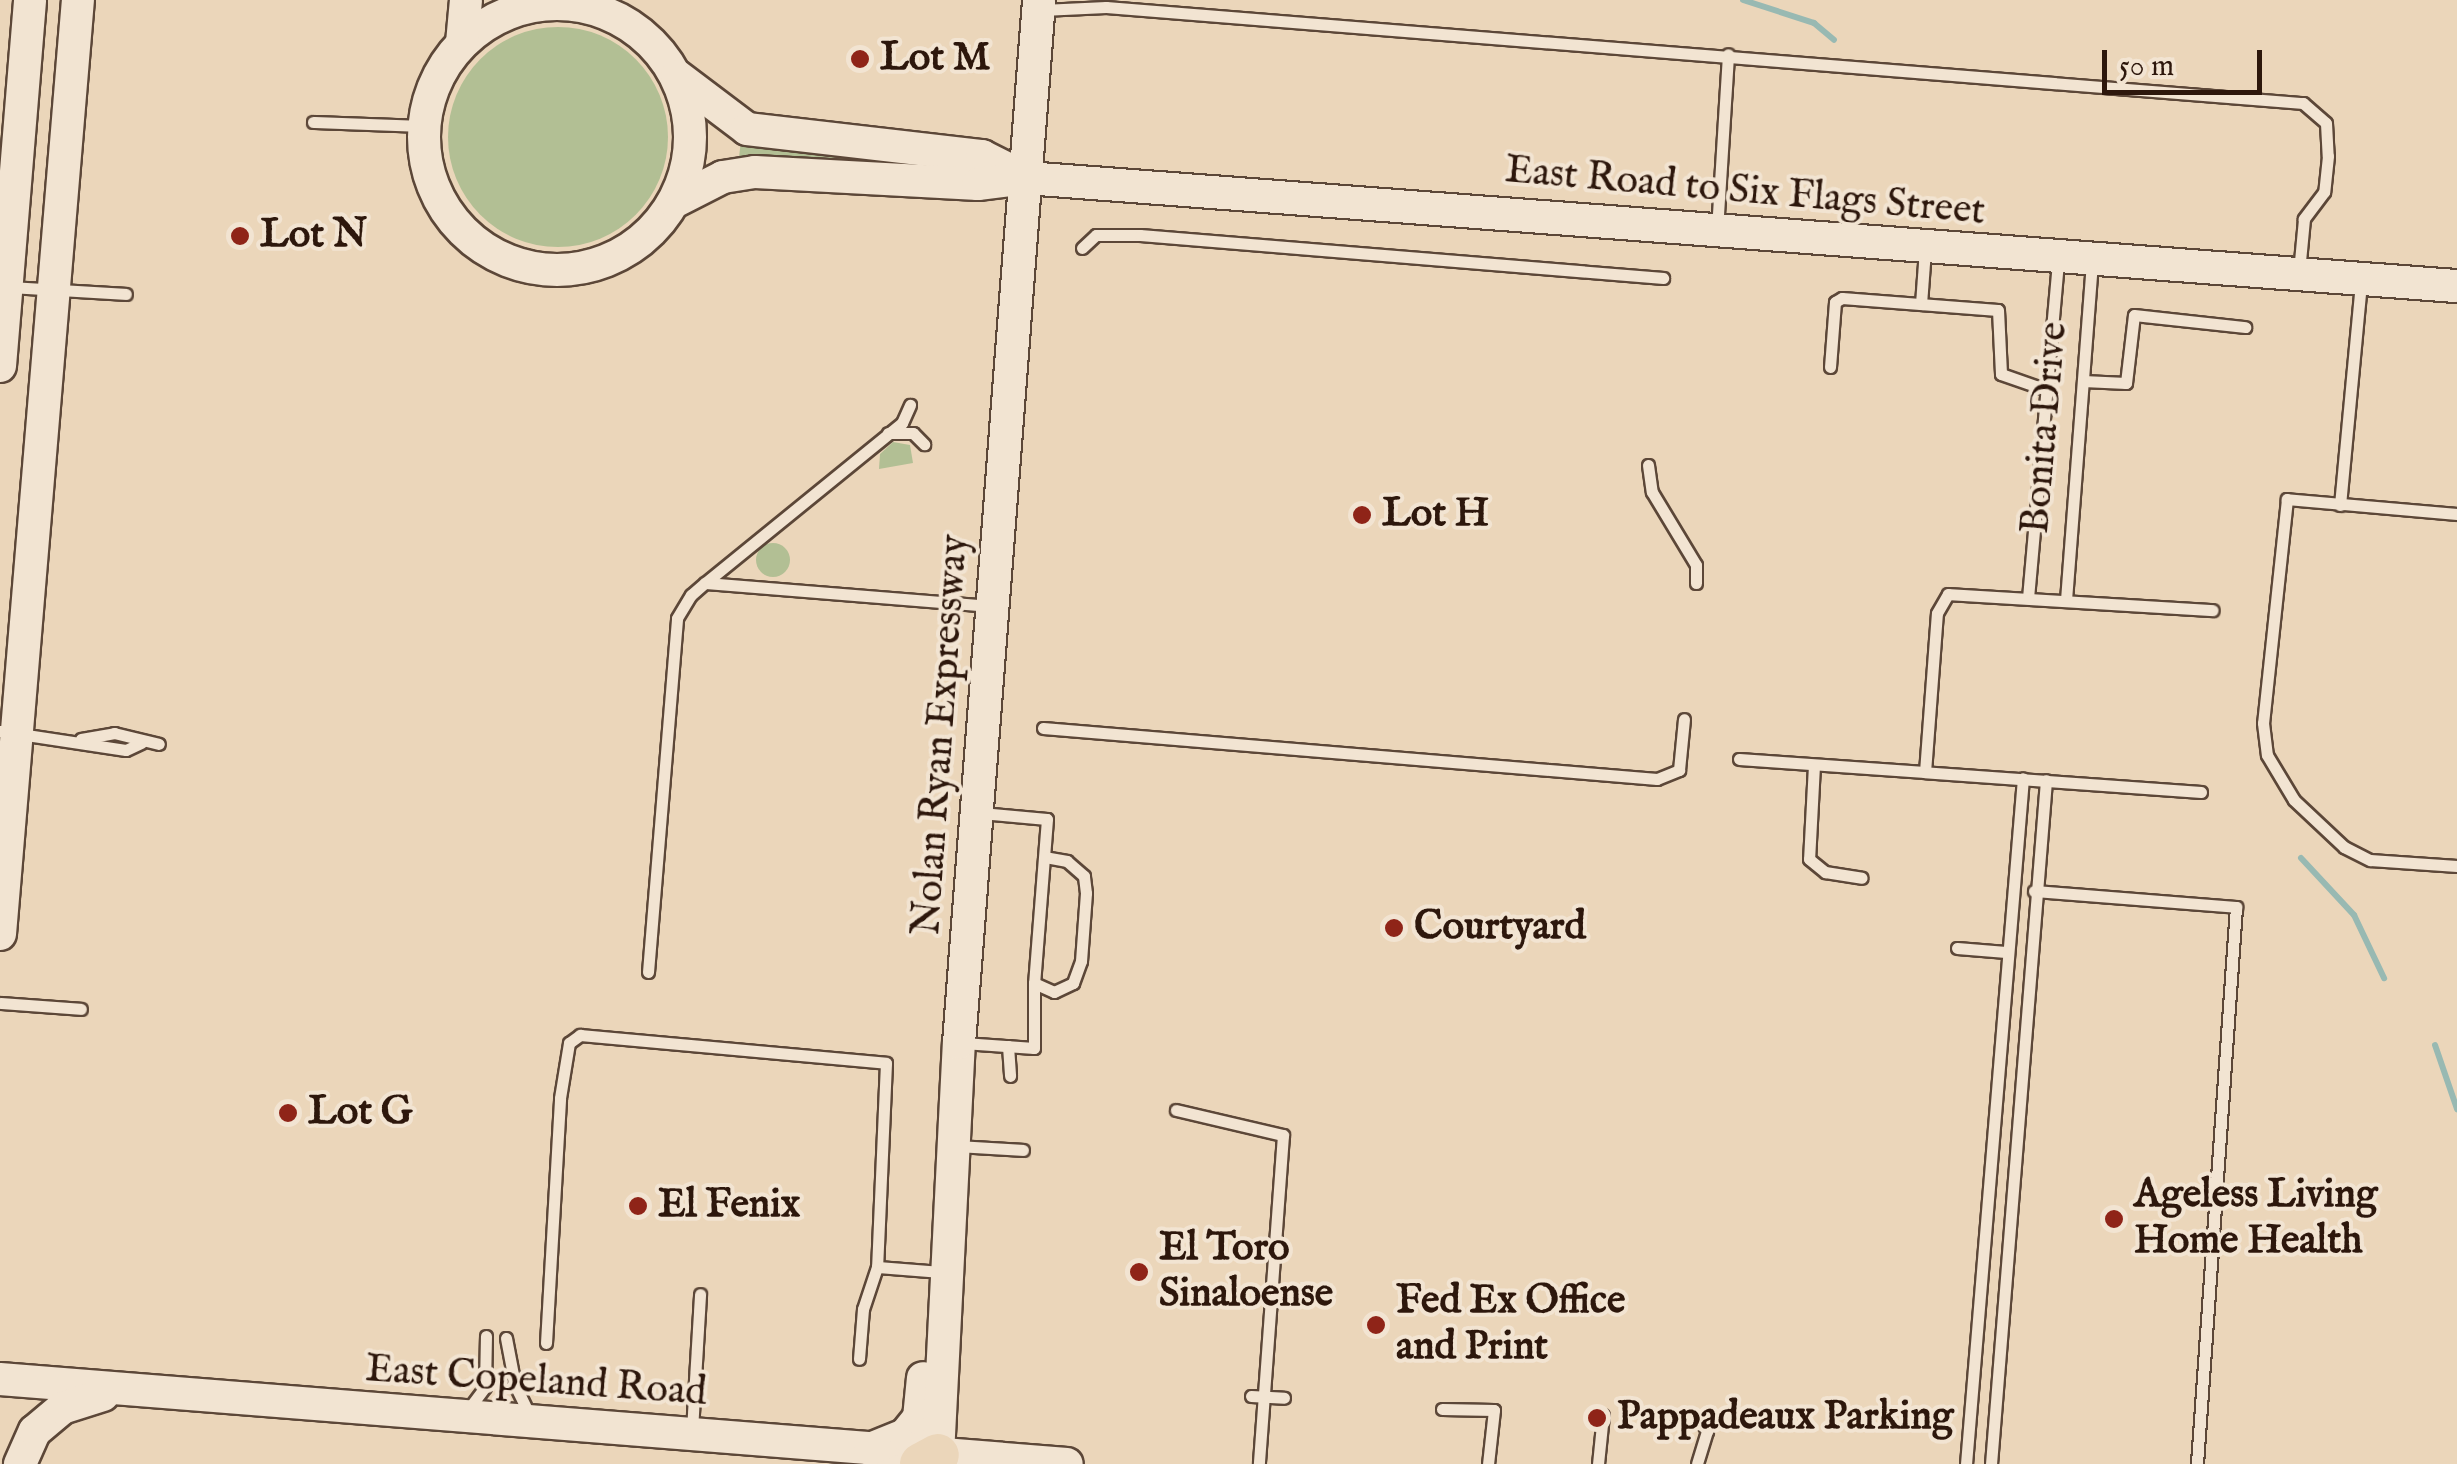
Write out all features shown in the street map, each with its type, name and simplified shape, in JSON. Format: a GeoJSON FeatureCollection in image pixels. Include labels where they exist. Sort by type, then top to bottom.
{"type":"FeatureCollection","features":[{"type":"Feature","properties":{"kind":"street"},"geometry":{"type":"LineString","coordinates":[[0,366],[3,286],[30,0]]}},
{"type":"Feature","properties":{"kind":"street"},"geometry":{"type":"LineString","coordinates":[[0,934],[9,732],[78,0]]}},
{"type":"Feature","properties":{"kind":"street"},"geometry":{"type":"LineString","coordinates":[[462,43],[466,0]]}},
{"type":"Feature","properties":{"kind":"street"},"geometry":{"type":"LineString","coordinates":[[529,3],[573,5],[614,16],[650,40],[676,76],[691,138],[674,202],[645,238],[605,262],[560,270],[514,263],[474,241],[445,209],[428,170],[424,126],[440,73],[462,43],[494,20],[529,3]]}},
{"type":"Feature","properties":{"kind":"street","name":"Nolan Ryan Expressway"},"geometry":{"type":"LineString","coordinates":[[930,1459],[1038,5]]}},
{"type":"Feature","properties":{"kind":"street","name":"East Road to Six Flags Street"},"geometry":{"type":"LineString","coordinates":[[676,76],[748,130],[982,156],[1026,178]]}},
{"type":"Feature","properties":{"kind":"street","name":"East Road to Six Flags Street"},"geometry":{"type":"LineString","coordinates":[[674,202],[723,177],[755,172],[978,184],[1026,178],[2058,260],[2457,286]]}},
{"type":"Feature","properties":{"kind":"street","name":"Nolan Ryan Expressway"},"geometry":{"type":"LineString","coordinates":[[867,1450],[905,1435],[920,1418],[926,1328],[945,1285]]}},
{"type":"Feature","properties":{"kind":"street","name":"East Copeland Road"},"geometry":{"type":"LineString","coordinates":[[0,1379],[461,1420],[867,1450],[930,1459],[1067,1464]]}},
{"type":"Feature","properties":{"kind":"street"},"geometry":{"type":"LineString","coordinates":[[20,1462],[34,1430],[62,1408],[89,1396],[138,1391]]}},
{"type":"Feature","properties":{"kind":"lane"},"geometry":{"type":"LineString","coordinates":[[1038,5],[1728,54],[2302,102],[2326,122],[2324,192],[2304,219],[2298,274]]}},
{"type":"Feature","properties":{"kind":"lane"},"geometry":{"type":"LineString","coordinates":[[1717,231],[1728,54]]}},
{"type":"Feature","properties":{"kind":"lane"},"geometry":{"type":"LineString","coordinates":[[312,122],[424,126]]}},
{"type":"Feature","properties":{"kind":"lane"},"geometry":{"type":"LineString","coordinates":[[1082,248],[1096,235],[1140,235],[1663,278]]}},
{"type":"Feature","properties":{"kind":"lane"},"geometry":{"type":"LineString","coordinates":[[1921,304],[1926,249]]}},
{"type":"Feature","properties":{"kind":"lane","name":"Bonita Drive"},"geometry":{"type":"LineString","coordinates":[[2028,598],[2058,260]]}},
{"type":"Feature","properties":{"kind":"lane","name":"Bonita Drive"},"geometry":{"type":"LineString","coordinates":[[2066,600],[2092,262]]}},
{"type":"Feature","properties":{"kind":"lane"},"geometry":{"type":"LineString","coordinates":[[2340,505],[2362,277]]}},
{"type":"Feature","properties":{"kind":"lane"},"geometry":{"type":"LineString","coordinates":[[3,286],[126,294]]}},
{"type":"Feature","properties":{"kind":"lane"},"geometry":{"type":"LineString","coordinates":[[1830,367],[1838,299],[2002,312],[2001,374],[2047,390]]}},
{"type":"Feature","properties":{"kind":"lane"},"geometry":{"type":"LineString","coordinates":[[2083,381],[2126,384],[2134,315],[2245,327]]}},
{"type":"Feature","properties":{"kind":"lane"},"geometry":{"type":"LineString","coordinates":[[648,972],[677,618],[705,583],[888,433],[910,404]]}},
{"type":"Feature","properties":{"kind":"lane"},"geometry":{"type":"LineString","coordinates":[[888,433],[912,434],[924,444]]}},
{"type":"Feature","properties":{"kind":"lane"},"geometry":{"type":"LineString","coordinates":[[1648,465],[1652,492],[1696,565],[1696,583]]}},
{"type":"Feature","properties":{"kind":"lane"},"geometry":{"type":"LineString","coordinates":[[2457,514],[2288,499],[2264,723],[2267,755],[2294,800],[2344,847],[2370,860],[2457,866]]}},
{"type":"Feature","properties":{"kind":"lane"},"geometry":{"type":"LineString","coordinates":[[705,583],[995,606]]}},
{"type":"Feature","properties":{"kind":"lane"},"geometry":{"type":"LineString","coordinates":[[1926,772],[1942,598],[1955,592],[2213,610]]}},
{"type":"Feature","properties":{"kind":"lane"},"geometry":{"type":"LineString","coordinates":[[1043,728],[1657,780],[1679,770],[1684,719]]}},
{"type":"Feature","properties":{"kind":"lane"},"geometry":{"type":"LineString","coordinates":[[9,732],[82,739],[114,733],[159,744]]}},
{"type":"Feature","properties":{"kind":"lane"},"geometry":{"type":"LineString","coordinates":[[1739,759],[2201,792]]}},
{"type":"Feature","properties":{"kind":"lane"},"geometry":{"type":"LineString","coordinates":[[1814,765],[1809,859],[1826,872],[1862,878]]}},
{"type":"Feature","properties":{"kind":"lane"},"geometry":{"type":"LineString","coordinates":[[1966,1464],[2023,778]]}},
{"type":"Feature","properties":{"kind":"lane"},"geometry":{"type":"LineString","coordinates":[[1991,1464],[2034,891],[2046,780]]}},
{"type":"Feature","properties":{"kind":"lane"},"geometry":{"type":"LineString","coordinates":[[959,1043],[1034,1048],[1034,983],[1046,818],[980,813]]}},
{"type":"Feature","properties":{"kind":"lane"},"geometry":{"type":"LineString","coordinates":[[1034,983],[1054,992],[1074,983],[1081,961],[1084,876],[1067,862],[1045,857]]}},
{"type":"Feature","properties":{"kind":"lane"},"geometry":{"type":"LineString","coordinates":[[2034,891],[2236,907],[2196,1464]]}},
{"type":"Feature","properties":{"kind":"lane"},"geometry":{"type":"LineString","coordinates":[[1957,948],[2006,952]]}},
{"type":"Feature","properties":{"kind":"lane"},"geometry":{"type":"LineString","coordinates":[[0,1003],[81,1009]]}},
{"type":"Feature","properties":{"kind":"lane"},"geometry":{"type":"LineString","coordinates":[[546,1343],[560,1098],[573,1036],[886,1063],[877,1267],[863,1309],[858,1359]]}},
{"type":"Feature","properties":{"kind":"lane"},"geometry":{"type":"LineString","coordinates":[[1008,1046],[1010,1076]]}},
{"type":"Feature","properties":{"kind":"lane"},"geometry":{"type":"LineString","coordinates":[[1176,1110],[1283,1135],[1258,1396],[1260,1464]]}},
{"type":"Feature","properties":{"kind":"lane"},"geometry":{"type":"LineString","coordinates":[[954,1146],[1023,1150]]}},
{"type":"Feature","properties":{"kind":"lane"},"geometry":{"type":"LineString","coordinates":[[877,1267],[945,1285]]}},
{"type":"Feature","properties":{"kind":"lane"},"geometry":{"type":"LineString","coordinates":[[691,1436],[700,1294]]}},
{"type":"Feature","properties":{"kind":"lane"},"geometry":{"type":"LineString","coordinates":[[461,1420],[485,1387],[486,1336]]}},
{"type":"Feature","properties":{"kind":"lane"},"geometry":{"type":"LineString","coordinates":[[506,1338],[515,1385],[534,1425]]}},
{"type":"Feature","properties":{"kind":"lane"},"geometry":{"type":"LineString","coordinates":[[1976,1338],[2000,1339]]}},
{"type":"Feature","properties":{"kind":"lane"},"geometry":{"type":"LineString","coordinates":[[1258,1396],[1284,1398]]}},
{"type":"Feature","properties":{"kind":"lane"},"geometry":{"type":"LineString","coordinates":[[1442,1409],[1494,1410],[1488,1464]]}},
{"type":"Feature","properties":{"kind":"lane"},"geometry":{"type":"LineString","coordinates":[[1598,1464],[1604,1414]]}},
{"type":"Feature","properties":{"kind":"lane"},"geometry":{"type":"LineString","coordinates":[[1675,1420],[1701,1421],[1709,1464]]}},
{"type":"Feature","properties":{"kind":"lane"},"geometry":{"type":"LineString","coordinates":[[1697,1464],[1705,1449]]}},
{"type":"Feature","properties":{"kind":"green space"},"geometry":{"type":"Polygon","coordinates":[[[558,27],[600,36],[636,59],[659,95],[668,137],[659,179],[636,215],[600,238],[558,247],[516,238],[480,215],[457,179],[448,137],[457,95],[480,59],[516,36],[558,27]]]}},
{"type":"Feature","properties":{"kind":"green space"},"geometry":{"type":"Polygon","coordinates":[[[741,141],[923,162],[914,167],[739,157],[741,141]]]}},
{"type":"Feature","properties":{"kind":"green space"},"geometry":{"type":"Polygon","coordinates":[[[893,442],[910,445],[913,463],[879,469],[880,454],[893,442]]]}},
{"type":"Feature","properties":{"kind":"green space"},"geometry":{"type":"Polygon","coordinates":[[[773,543],[785,548],[790,560],[785,572],[773,577],[761,572],[756,560],[761,548],[773,543]]]}},
{"type":"Feature","properties":{"kind":"waterway"},"geometry":{"type":"LineString","coordinates":[[1743,0],[1814,23],[1834,40]]}},
{"type":"Feature","properties":{"kind":"waterway"},"geometry":{"type":"LineString","coordinates":[[2301,858],[2354,915],[2384,978]]}},
{"type":"Feature","properties":{"kind":"waterway"},"geometry":{"type":"LineString","coordinates":[[2435,1045],[2457,1109]]}},
{"type":"Feature","properties":{"kind":"place","name":"Lot M"},"geometry":{"type":"Point","coordinates":[860,59]}},
{"type":"Feature","properties":{"kind":"place","name":"Lot N"},"geometry":{"type":"Point","coordinates":[240,236]}},
{"type":"Feature","properties":{"kind":"place","name":"Lot H"},"geometry":{"type":"Point","coordinates":[1362,515]}},
{"type":"Feature","properties":{"kind":"place","name":"Courtyard"},"geometry":{"type":"Point","coordinates":[1394,928]}},
{"type":"Feature","properties":{"kind":"place","name":"Lot G"},"geometry":{"type":"Point","coordinates":[288,1113]}},
{"type":"Feature","properties":{"kind":"place","name":"El Fenix"},"geometry":{"type":"Point","coordinates":[638,1206]}},
{"type":"Feature","properties":{"kind":"place","name":"Ageless Living Home Health"},"geometry":{"type":"Point","coordinates":[2114,1219]}},
{"type":"Feature","properties":{"kind":"place","name":"El Toro Sinaloense"},"geometry":{"type":"Point","coordinates":[1139,1272]}},
{"type":"Feature","properties":{"kind":"place","name":"Fed Ex Office and Print"},"geometry":{"type":"Point","coordinates":[1376,1325]}},
{"type":"Feature","properties":{"kind":"place","name":"Pappadeaux Parking"},"geometry":{"type":"Point","coordinates":[1597,1418]}}]}
